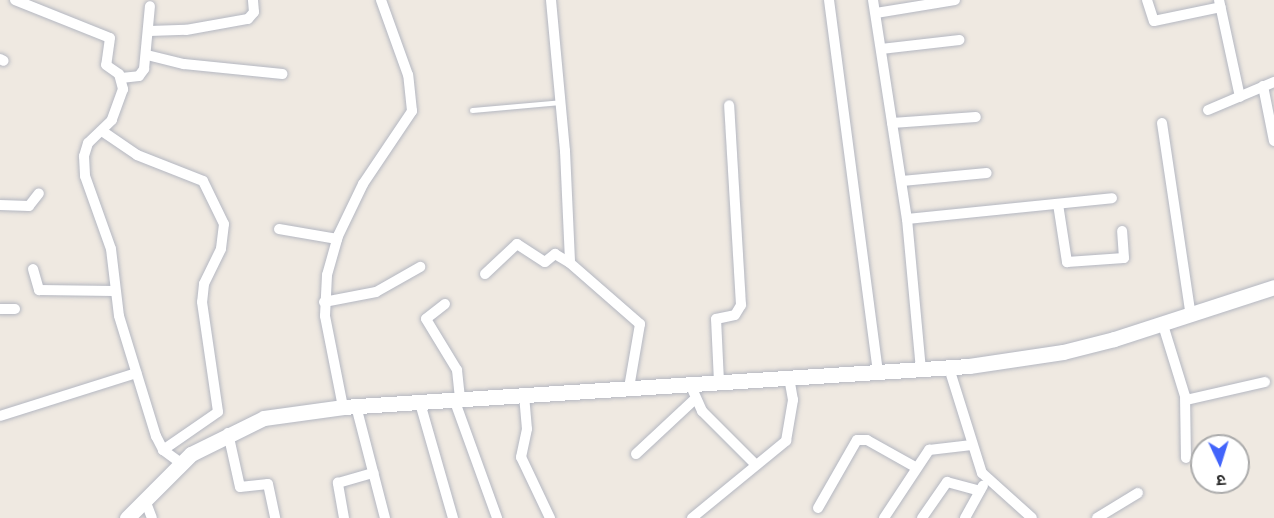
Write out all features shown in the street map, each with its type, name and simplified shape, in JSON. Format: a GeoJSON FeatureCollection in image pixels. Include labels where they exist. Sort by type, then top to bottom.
{"type":"FeatureCollection","features":[{"type":"Feature","properties":{"kind":"street"},"geometry":{"type":"LineString","coordinates":[[15,0],[108,36],[106,65],[121,78],[123,89],[118,106],[102,131],[88,143],[83,166],[113,257],[114,291],[136,373],[173,457]]}},
{"type":"Feature","properties":{"kind":"street"},"geometry":{"type":"LineString","coordinates":[[149,31],[186,30],[248,19],[254,12],[253,0]]}},
{"type":"Feature","properties":{"kind":"street"},"geometry":{"type":"LineString","coordinates":[[381,0],[408,75],[412,111],[363,184],[338,239],[324,302],[346,402],[374,473],[385,518]]}},
{"type":"Feature","properties":{"kind":"street"},"geometry":{"type":"LineString","coordinates":[[551,0],[561,102],[570,263]]}},
{"type":"Feature","properties":{"kind":"street"},"geometry":{"type":"LineString","coordinates":[[829,0],[877,363]]}},
{"type":"Feature","properties":{"kind":"street"},"geometry":{"type":"LineString","coordinates":[[873,0],[907,219],[920,360]]}},
{"type":"Feature","properties":{"kind":"street"},"geometry":{"type":"LineString","coordinates":[[876,13],[955,0]]}},
{"type":"Feature","properties":{"kind":"street"},"geometry":{"type":"LineString","coordinates":[[1147,0],[1154,21],[1220,4],[1240,97]]}},
{"type":"Feature","properties":{"kind":"street"},"geometry":{"type":"LineString","coordinates":[[121,78],[139,76],[147,55],[150,6]]}},
{"type":"Feature","properties":{"kind":"street"},"geometry":{"type":"LineString","coordinates":[[881,49],[959,40]]}},
{"type":"Feature","properties":{"kind":"street"},"geometry":{"type":"LineString","coordinates":[[147,55],[184,64],[282,74]]}},
{"type":"Feature","properties":{"kind":"street"},"geometry":{"type":"LineString","coordinates":[[1208,110],[1274,82]]}},
{"type":"Feature","properties":{"kind":"street"},"geometry":{"type":"LineString","coordinates":[[1263,86],[1274,141]]}},
{"type":"Feature","properties":{"kind":"street"},"geometry":{"type":"LineString","coordinates":[[719,374],[716,319],[735,315],[741,305],[729,105]]}},
{"type":"Feature","properties":{"kind":"street"},"geometry":{"type":"LineString","coordinates":[[892,123],[976,117]]}},
{"type":"Feature","properties":{"kind":"street"},"geometry":{"type":"LineString","coordinates":[[1162,123],[1191,310]]}},
{"type":"Feature","properties":{"kind":"street"},"geometry":{"type":"LineString","coordinates":[[102,131],[137,155],[203,182],[224,224],[225,237],[204,284],[202,302],[218,412],[173,457],[145,500],[128,518]]}},
{"type":"Feature","properties":{"kind":"street"},"geometry":{"type":"LineString","coordinates":[[902,182],[987,173]]}},
{"type":"Feature","properties":{"kind":"street"},"geometry":{"type":"LineString","coordinates":[[0,204],[26,207],[39,193]]}},
{"type":"Feature","properties":{"kind":"street"},"geometry":{"type":"LineString","coordinates":[[907,219],[1112,198]]}},
{"type":"Feature","properties":{"kind":"street"},"geometry":{"type":"LineString","coordinates":[[1058,204],[1067,262],[1124,258],[1122,231]]}},
{"type":"Feature","properties":{"kind":"street"},"geometry":{"type":"LineString","coordinates":[[279,229],[338,239]]}},
{"type":"Feature","properties":{"kind":"street"},"geometry":{"type":"LineString","coordinates":[[485,274],[517,244],[544,261],[555,254],[570,263],[640,324],[630,381]]}},
{"type":"Feature","properties":{"kind":"street"},"geometry":{"type":"LineString","coordinates":[[324,302],[376,292],[420,267]]}},
{"type":"Feature","properties":{"kind":"street"},"geometry":{"type":"LineString","coordinates":[[33,269],[39,290],[114,291]]}},
{"type":"Feature","properties":{"kind":"street"},"geometry":{"type":"LineString","coordinates":[[636,454],[693,392],[719,374],[789,378],[877,363],[920,360],[949,368],[1063,352],[1163,325],[1191,310],[1274,287]]}},
{"type":"Feature","properties":{"kind":"street"},"geometry":{"type":"LineString","coordinates":[[445,304],[426,319],[454,364],[458,393],[497,518]]}},
{"type":"Feature","properties":{"kind":"street"},"geometry":{"type":"LineString","coordinates":[[0,309],[15,309]]}},
{"type":"Feature","properties":{"kind":"street"},"geometry":{"type":"LineString","coordinates":[[1163,325],[1186,400],[1186,458]]}},
{"type":"Feature","properties":{"kind":"street"},"geometry":{"type":"LineString","coordinates":[[949,368],[972,445],[986,480],[1032,518]]}},
{"type":"Feature","properties":{"kind":"street"},"geometry":{"type":"LineString","coordinates":[[0,416],[136,373]]}},
{"type":"Feature","properties":{"kind":"street"},"geometry":{"type":"LineString","coordinates":[[692,518],[788,439],[793,400],[789,378]]}},
{"type":"Feature","properties":{"kind":"street"},"geometry":{"type":"LineString","coordinates":[[173,457],[264,418],[346,402],[420,403],[458,393],[524,395],[630,381],[693,392]]}},
{"type":"Feature","properties":{"kind":"street"},"geometry":{"type":"LineString","coordinates":[[1186,400],[1265,382]]}},
{"type":"Feature","properties":{"kind":"street"},"geometry":{"type":"LineString","coordinates":[[693,392],[702,411],[755,464]]}},
{"type":"Feature","properties":{"kind":"street"},"geometry":{"type":"LineString","coordinates":[[524,395],[527,429],[521,457],[550,518]]}},
{"type":"Feature","properties":{"kind":"street"},"geometry":{"type":"LineString","coordinates":[[420,403],[453,518]]}},
{"type":"Feature","properties":{"kind":"street"},"geometry":{"type":"LineString","coordinates":[[228,433],[240,487],[267,484],[275,518]]}},
{"type":"Feature","properties":{"kind":"street"},"geometry":{"type":"LineString","coordinates":[[818,508],[857,440],[867,440],[917,468]]}},
{"type":"Feature","properties":{"kind":"street"},"geometry":{"type":"LineString","coordinates":[[884,518],[932,448],[972,445]]}},
{"type":"Feature","properties":{"kind":"street"},"geometry":{"type":"LineString","coordinates":[[344,518],[338,483],[374,473]]}},
{"type":"Feature","properties":{"kind":"street"},"geometry":{"type":"LineString","coordinates":[[965,518],[986,480]]}},
{"type":"Feature","properties":{"kind":"street"},"geometry":{"type":"LineString","coordinates":[[922,518],[947,482],[980,491]]}},
{"type":"Feature","properties":{"kind":"street"},"geometry":{"type":"LineString","coordinates":[[1097,518],[1138,493]]}},
{"type":"Feature","properties":{"kind":"street"},"geometry":{"type":"LineString","coordinates":[[145,500],[152,518]]}},
{"type":"Feature","properties":{"kind":"lane"},"geometry":{"type":"LineString","coordinates":[[472,110],[561,102]]}}]}
